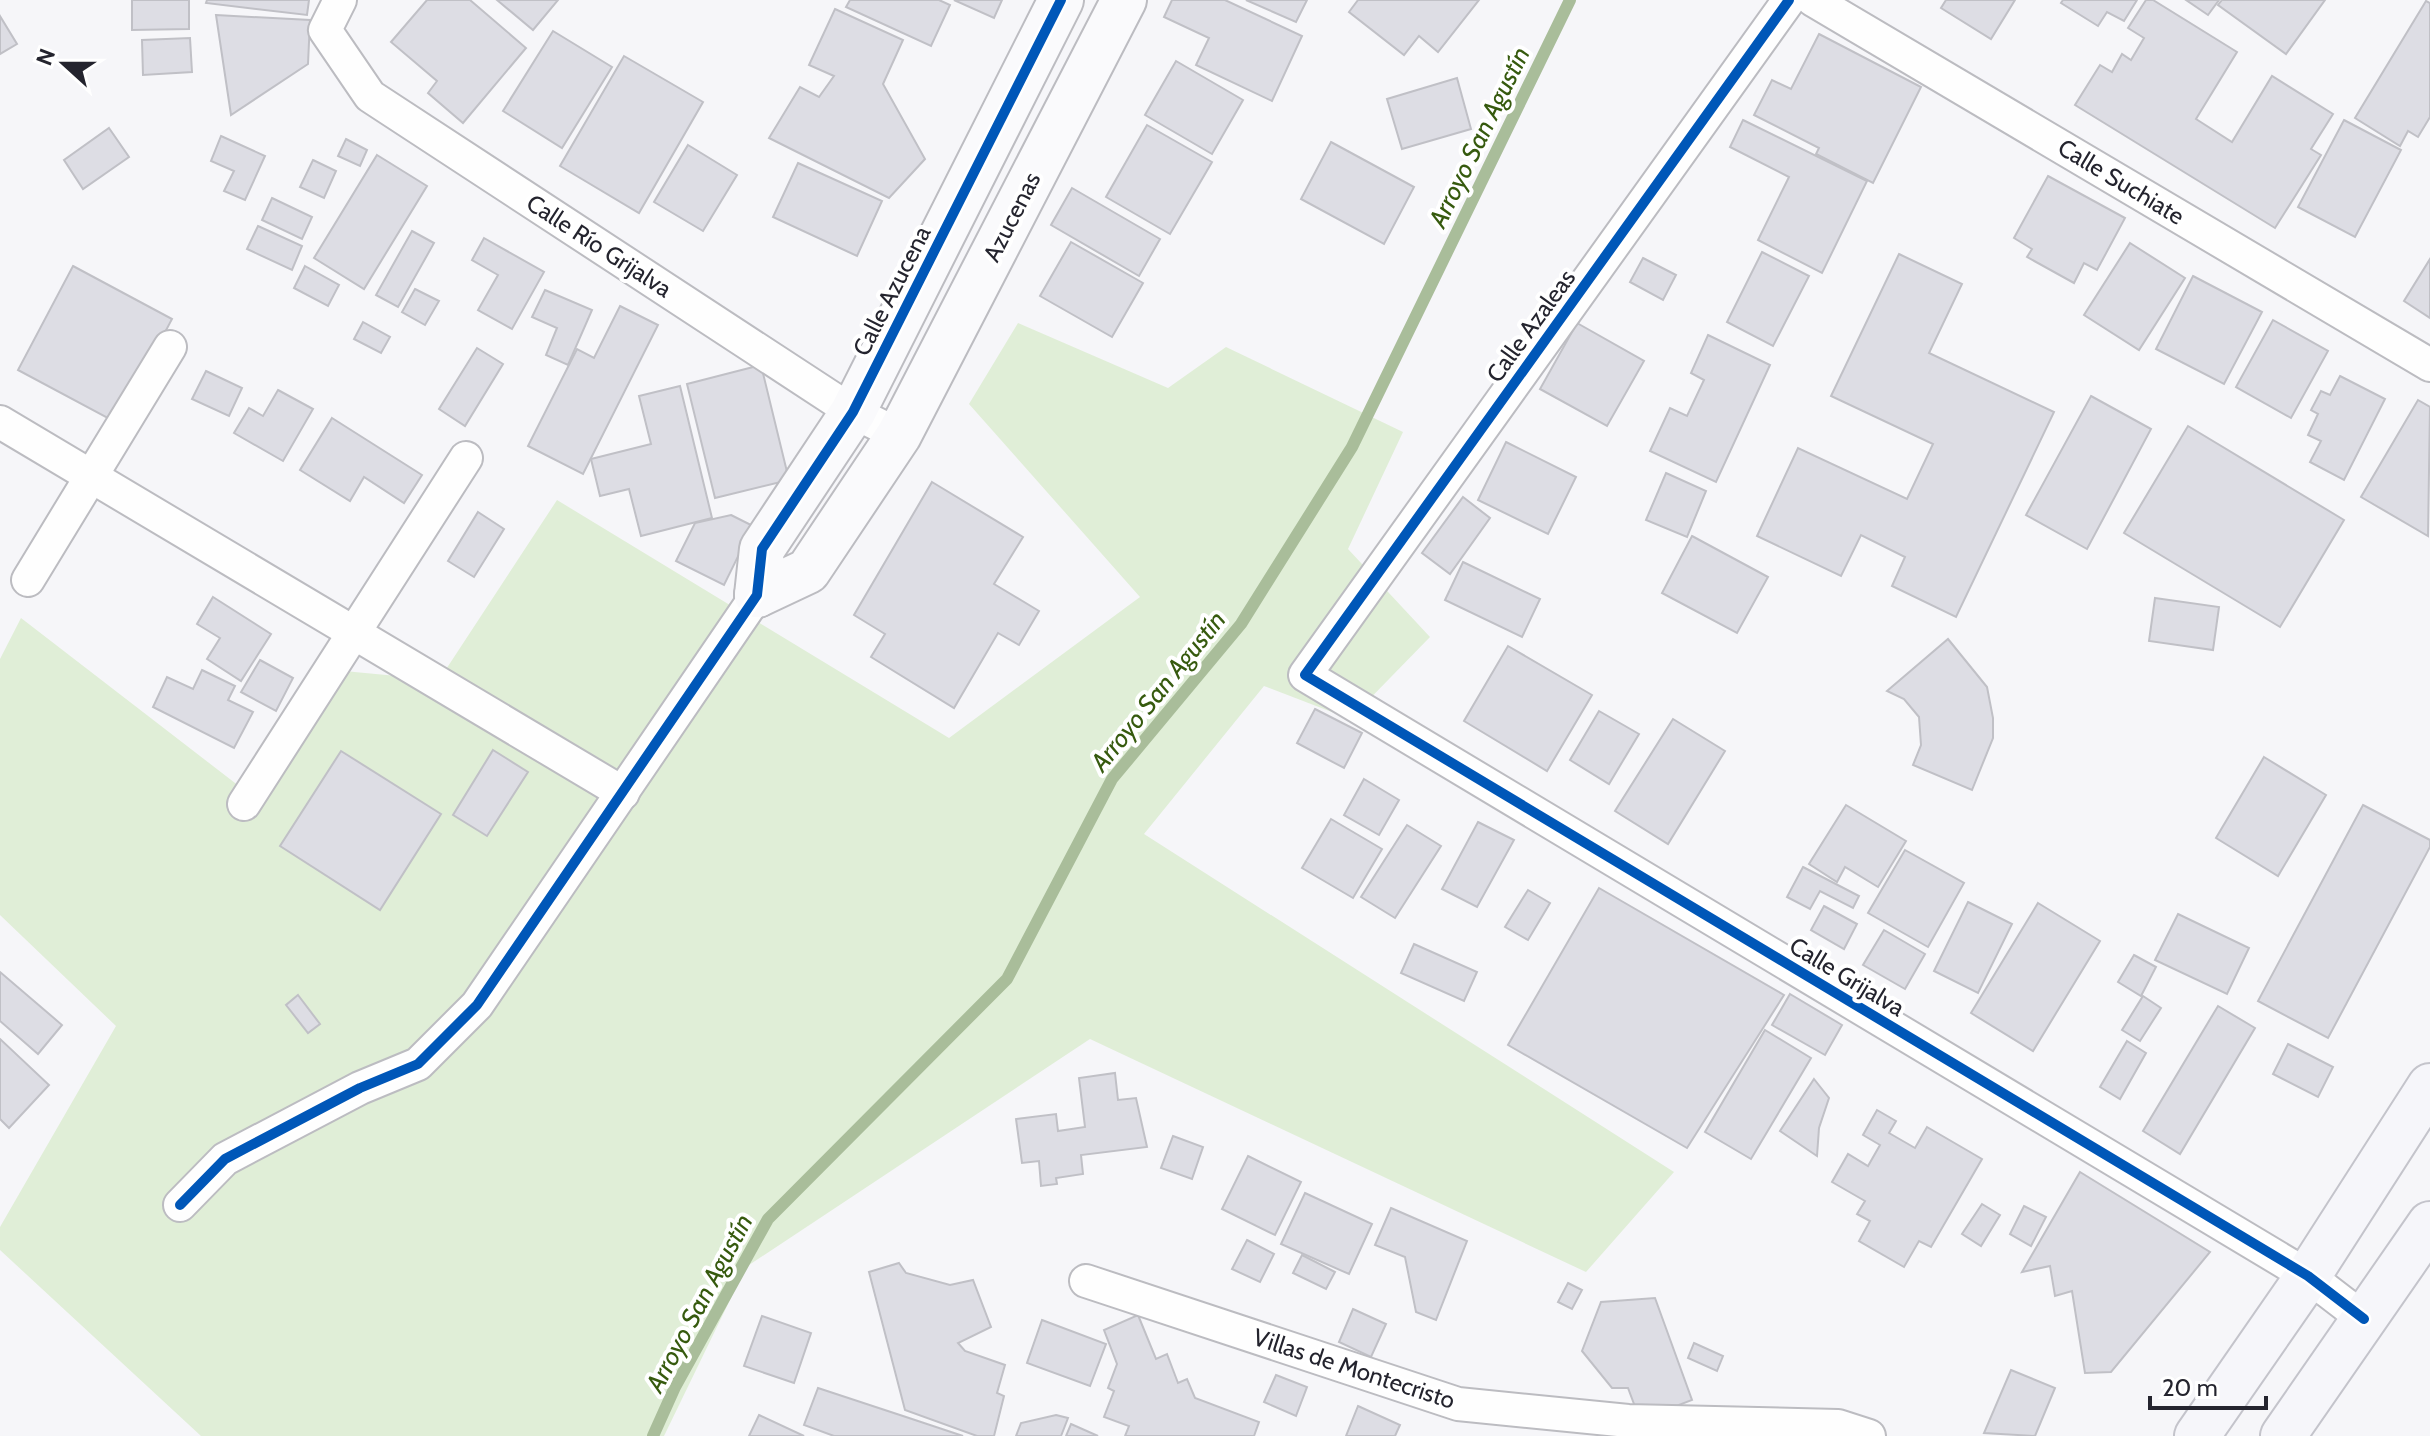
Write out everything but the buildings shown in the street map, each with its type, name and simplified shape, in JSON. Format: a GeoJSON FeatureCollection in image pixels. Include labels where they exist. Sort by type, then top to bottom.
{"type":"FeatureCollection","features":[{"type":"Feature","properties":{"kind":"main road"},"geometry":{"type":"LineString","coordinates":[[2197,1436],[2308,1276],[2430,1086]]}},
{"type":"Feature","properties":{"kind":"main road"},"geometry":{"type":"LineString","coordinates":[[2283,1436],[2430,1224]]}},
{"type":"Feature","properties":{"kind":"street","name":"Calle Río Grijalva"},"geometry":{"type":"LineString","coordinates":[[340,0],[325,30],[370,96],[853,412],[899,435]]}},
{"type":"Feature","properties":{"kind":"street","name":"Calle Azucena"},"geometry":{"type":"LineString","coordinates":[[757,595],[762,549],[853,412],[1061,0]]}},
{"type":"Feature","properties":{"kind":"street","name":"Azucenas"},"geometry":{"type":"LineString","coordinates":[[899,435],[1124,0]]}},
{"type":"Feature","properties":{"kind":"street","name":"Calle Azaleas"},"geometry":{"type":"LineString","coordinates":[[1305,675],[1789,0]]}},
{"type":"Feature","properties":{"kind":"street","name":"Calle Suchiate"},"geometry":{"type":"LineString","coordinates":[[1813,0],[2430,365]]}},
{"type":"Feature","properties":{"kind":"street"},"geometry":{"type":"LineString","coordinates":[[28,580],[170,347]]}},
{"type":"Feature","properties":{"kind":"street"},"geometry":{"type":"LineString","coordinates":[[0,422],[623,793]]}},
{"type":"Feature","properties":{"kind":"street"},"geometry":{"type":"LineString","coordinates":[[180,1205],[225,1159],[360,1088],[418,1064],[477,1005],[757,595],[808,571],[899,435]]}},
{"type":"Feature","properties":{"kind":"street"},"geometry":{"type":"LineString","coordinates":[[244,804],[466,458]]}},
{"type":"Feature","properties":{"kind":"street","name":"Calle Grijalva"},"geometry":{"type":"LineString","coordinates":[[1305,675],[2308,1276],[2364,1319]]}},
{"type":"Feature","properties":{"kind":"street","name":"Villas de Montecristo"},"geometry":{"type":"LineString","coordinates":[[1086,1281],[1458,1404],[1628,1421],[1838,1426],[1869,1436]]}},
{"type":"Feature","properties":{"kind":"green space"},"geometry":{"type":"Polygon","coordinates":[[[1018,323],[1168,388],[1226,347],[1403,432],[1348,549],[1430,637],[1350,719],[1264,686],[1144,834],[1674,1172],[1586,1272],[1090,1039],[746,1267],[664,1436],[201,1436],[0,1250],[0,1227],[116,1026],[0,915],[0,659],[21,618],[248,793],[344,671],[439,680],[557,500],[949,738],[1140,597],[969,404],[1018,323]]]}},
{"type":"Feature","properties":{"kind":"waterway","name":"Arroyo San Agustín"},"geometry":{"type":"LineString","coordinates":[[653,1436],[675,1387],[768,1219],[1007,979],[1112,779],[1241,624],[1352,447],[1570,0]]}},
{"type":"Feature","properties":{"kind":"cycle path"},"geometry":{"type":"LineString","coordinates":[[180,1205],[225,1159],[360,1088],[418,1064],[477,1005],[757,595],[762,549],[853,412],[1061,0]]}},
{"type":"Feature","properties":{"kind":"cycle path"},"geometry":{"type":"LineString","coordinates":[[1789,0],[1305,675],[2308,1276],[2364,1319]]}}]}
